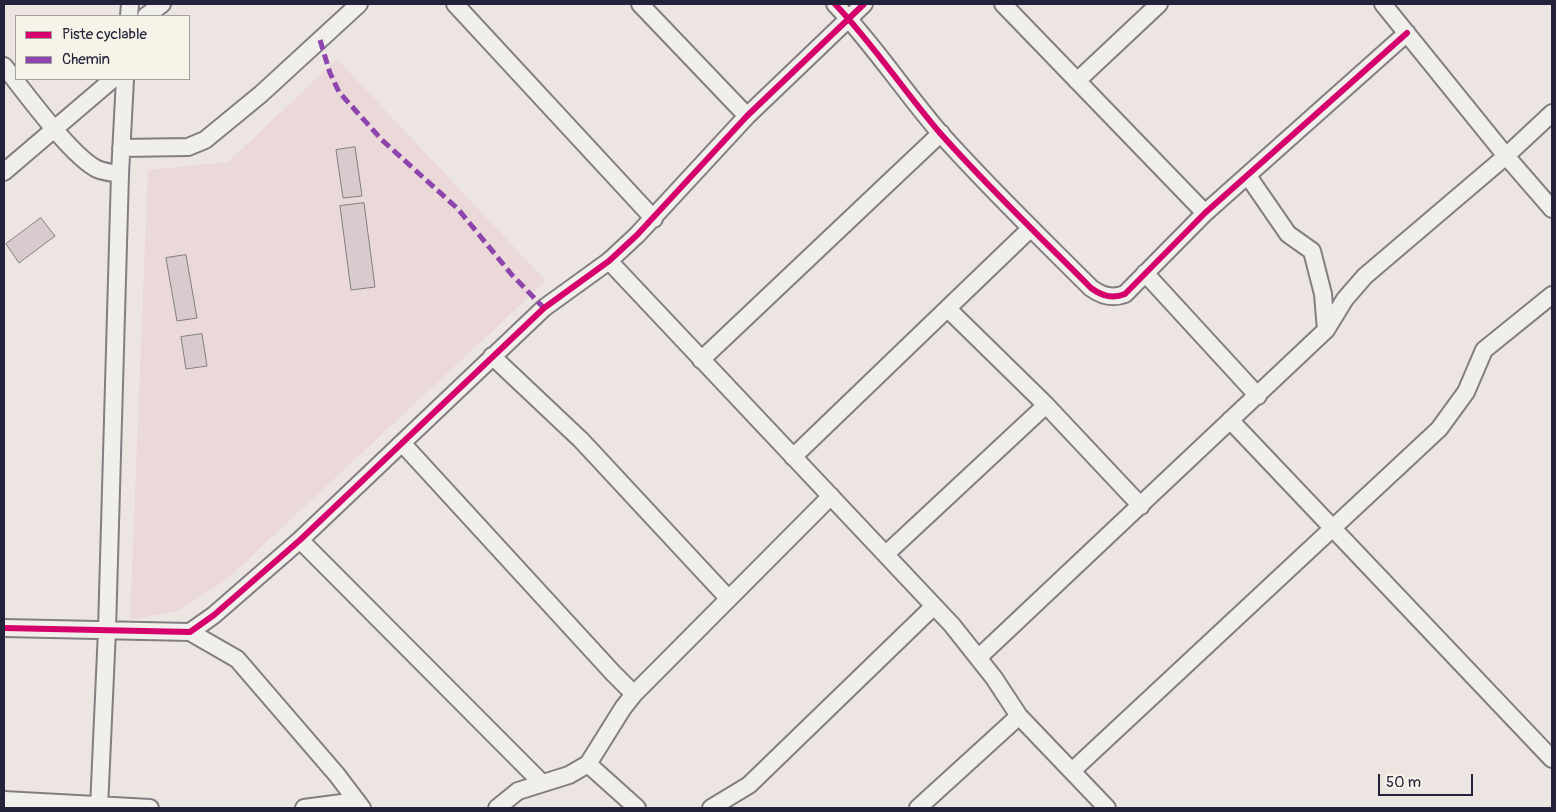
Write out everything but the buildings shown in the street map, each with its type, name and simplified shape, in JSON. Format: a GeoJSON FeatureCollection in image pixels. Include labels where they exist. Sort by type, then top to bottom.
{"type":"FeatureCollection","features":[{"type":"Feature","properties":{"kind":"street"},"geometry":{"type":"LineString","coordinates":[[147,15],[162,4]]}},
{"type":"Feature","properties":{"kind":"street"},"geometry":{"type":"LineString","coordinates":[[121,148],[188,147],[205,140],[261,94],[359,4]]}},
{"type":"Feature","properties":{"kind":"street"},"geometry":{"type":"LineString","coordinates":[[455,4],[654,218]]}},
{"type":"Feature","properties":{"kind":"street"},"geometry":{"type":"LineString","coordinates":[[640,4],[746,116]]}},
{"type":"Feature","properties":{"kind":"street"},"geometry":{"type":"LineString","coordinates":[[835,4],[941,133],[1031,228],[1099,294],[1117,297],[1125,294],[1205,213],[1407,33]]}},
{"type":"Feature","properties":{"kind":"street"},"geometry":{"type":"LineString","coordinates":[[190,632],[214,615],[300,540],[544,308],[609,261],[654,218],[746,116],[864,4]]}},
{"type":"Feature","properties":{"kind":"street"},"geometry":{"type":"LineString","coordinates":[[1077,81],[1159,4]]}},
{"type":"Feature","properties":{"kind":"street"},"geometry":{"type":"LineString","coordinates":[[1383,4],[1506,156],[1552,209]]}},
{"type":"Feature","properties":{"kind":"street"},"geometry":{"type":"LineString","coordinates":[[1012,7],[1077,81],[1205,213]]}},
{"type":"Feature","properties":{"kind":"street"},"geometry":{"type":"LineString","coordinates":[[4,66],[15,80]]}},
{"type":"Feature","properties":{"kind":"street"},"geometry":{"type":"LineString","coordinates":[[15,80],[55,129],[87,162],[98,170],[120,174]]}},
{"type":"Feature","properties":{"kind":"street"},"geometry":{"type":"LineString","coordinates":[[4,172],[112,80]]}},
{"type":"Feature","properties":{"kind":"street"},"geometry":{"type":"LineString","coordinates":[[99,807],[107,630],[120,174],[125,80]]}},
{"type":"Feature","properties":{"kind":"street"},"geometry":{"type":"LineString","coordinates":[[978,658],[1326,330],[1345,299],[1365,276],[1506,156],[1552,112]]}},
{"type":"Feature","properties":{"kind":"street"},"geometry":{"type":"LineString","coordinates":[[701,360],[941,133]]}},
{"type":"Feature","properties":{"kind":"street"},"geometry":{"type":"LineString","coordinates":[[1248,176],[1288,234],[1312,251],[1322,294],[1326,330]]}},
{"type":"Feature","properties":{"kind":"street"},"geometry":{"type":"LineString","coordinates":[[793,457],[1031,228]]}},
{"type":"Feature","properties":{"kind":"street"},"geometry":{"type":"LineString","coordinates":[[609,261],[934,606],[978,658],[1019,716],[1107,808]]}},
{"type":"Feature","properties":{"kind":"street"},"geometry":{"type":"LineString","coordinates":[[1145,273],[1258,396]]}},
{"type":"Feature","properties":{"kind":"street"},"geometry":{"type":"LineString","coordinates":[[1072,771],[1439,429],[1466,392],[1484,350],[1552,295]]}},
{"type":"Feature","properties":{"kind":"street"},"geometry":{"type":"LineString","coordinates":[[948,309],[1046,405],[1141,506]]}},
{"type":"Feature","properties":{"kind":"street"},"geometry":{"type":"LineString","coordinates":[[492,356],[581,440],[728,598]]}},
{"type":"Feature","properties":{"kind":"street"},"geometry":{"type":"LineString","coordinates":[[886,554],[1046,405]]}},
{"type":"Feature","properties":{"kind":"street"},"geometry":{"type":"LineString","coordinates":[[1230,420],[1549,749]]}},
{"type":"Feature","properties":{"kind":"street"},"geometry":{"type":"LineString","coordinates":[[402,443],[612,673],[634,694]]}},
{"type":"Feature","properties":{"kind":"street"},"geometry":{"type":"LineString","coordinates":[[497,808],[518,791],[569,775],[588,764],[623,708],[634,694],[831,496]]}},
{"type":"Feature","properties":{"kind":"street"},"geometry":{"type":"LineString","coordinates":[[300,540],[542,782]]}},
{"type":"Feature","properties":{"kind":"street"},"geometry":{"type":"LineString","coordinates":[[711,808],[749,785],[934,606]]}},
{"type":"Feature","properties":{"kind":"street"},"geometry":{"type":"LineString","coordinates":[[4,628],[190,632],[236,659],[360,805]]}},
{"type":"Feature","properties":{"kind":"street"},"geometry":{"type":"LineString","coordinates":[[918,808],[1019,716]]}},
{"type":"Feature","properties":{"kind":"street"},"geometry":{"type":"LineString","coordinates":[[588,764],[637,808]]}},
{"type":"Feature","properties":{"kind":"street"},"geometry":{"type":"LineString","coordinates":[[4,800],[99,807],[150,808]]}},
{"type":"Feature","properties":{"kind":"street"},"geometry":{"type":"LineString","coordinates":[[304,808],[360,805]]}},
{"type":"Feature","properties":{"kind":"shaded area"},"geometry":{"type":"Polygon","coordinates":[[[337,59],[546,281],[226,580],[177,611],[130,620],[148,170],[228,162],[337,59]]]}},
{"type":"Feature","properties":{"kind":"marked path"},"geometry":{"type":"LineString","coordinates":[[320,40],[330,73],[339,92],[382,140],[458,209],[512,275],[544,308]]}},
{"type":"Feature","properties":{"kind":"cycle path"},"geometry":{"type":"LineString","coordinates":[[835,4],[940,133],[977,173],[1091,288],[1103,295],[1111,296],[1125,294],[1205,213],[1407,33]]}},
{"type":"Feature","properties":{"kind":"cycle path"},"geometry":{"type":"LineString","coordinates":[[4,628],[190,632],[214,615],[300,540],[544,308],[609,261],[637,235],[747,116],[864,4]]}}]}
